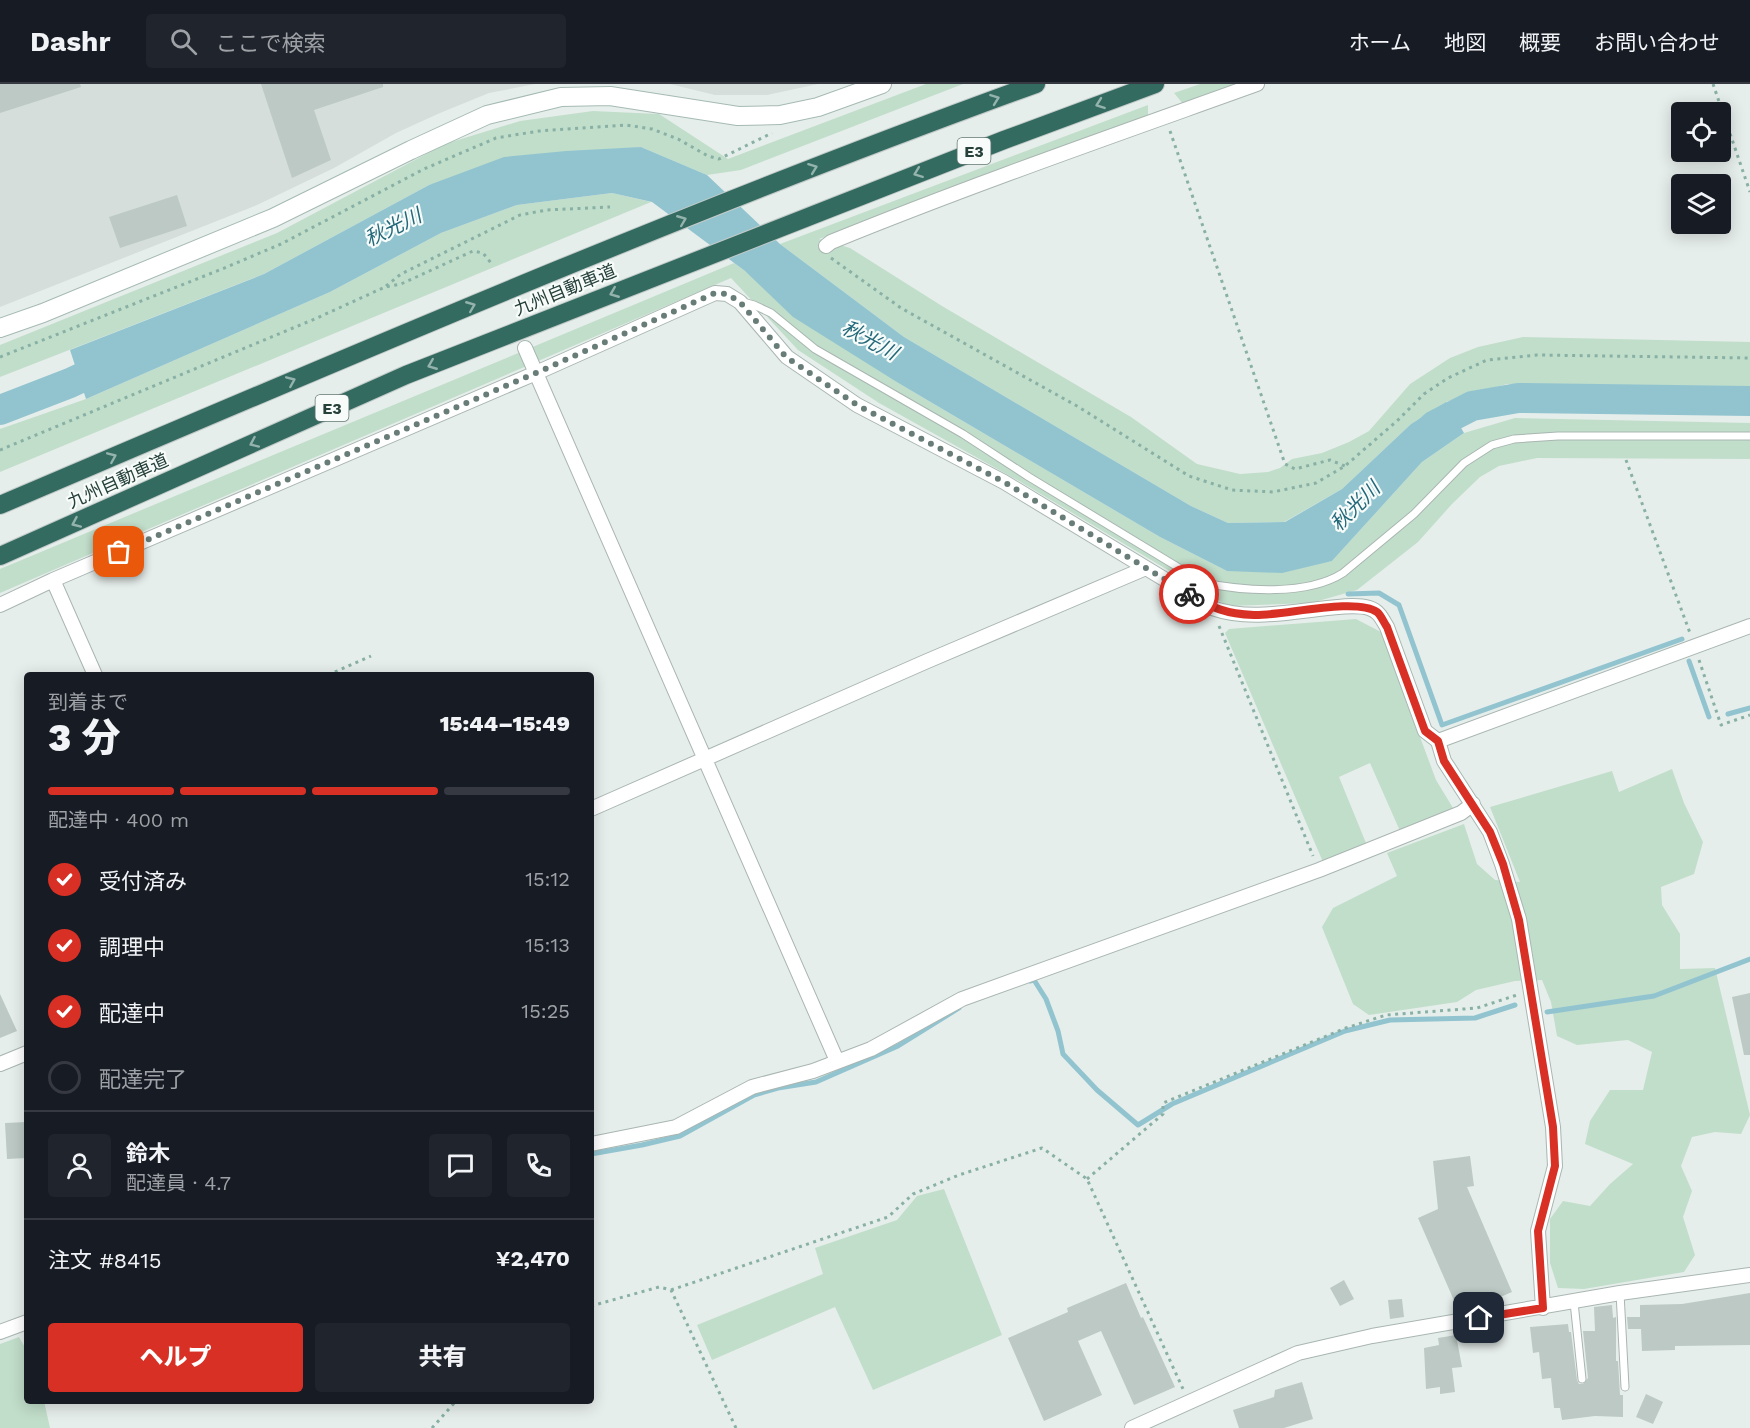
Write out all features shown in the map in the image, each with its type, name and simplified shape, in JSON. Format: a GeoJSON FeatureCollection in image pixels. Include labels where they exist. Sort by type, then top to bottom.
{"type":"FeatureCollection","features":[{"type":"Feature","properties":{"kind":"highway","name":"九州自動車道"},"geometry":{"type":"LineString","coordinates":[[0,505],[400,335],[758,189],[1036,84]]}},
{"type":"Feature","properties":{"kind":"highway","name":"九州自動車道"},"geometry":{"type":"LineString","coordinates":[[0,556],[406,375],[1004,140],[1155,84]]}},
{"type":"Feature","properties":{"kind":"street"},"geometry":{"type":"LineString","coordinates":[[0,328],[43,313],[273,218],[487,115],[561,97],[608,90],[738,116],[780,115],[818,107],[882,84]]}},
{"type":"Feature","properties":{"kind":"street"},"geometry":{"type":"LineString","coordinates":[[826,246],[900,214],[1257,84]]}},
{"type":"Feature","properties":{"kind":"street"},"geometry":{"type":"LineString","coordinates":[[0,605],[715,293],[727,294],[740,302],[786,357],[857,405],[1004,482],[1212,608],[1223,612],[1255,615],[1341,606],[1368,608],[1378,613],[1387,627],[1425,731],[1438,741],[1444,761],[1490,832],[1503,864],[1519,920],[1553,1127],[1555,1166],[1538,1231],[1543,1308]]}},
{"type":"Feature","properties":{"kind":"street"},"geometry":{"type":"LineString","coordinates":[[525,348],[837,1061]]}},
{"type":"Feature","properties":{"kind":"street"},"geometry":{"type":"LineString","coordinates":[[594,808],[1146,568]]}},
{"type":"Feature","properties":{"kind":"street"},"geometry":{"type":"LineString","coordinates":[[54,580],[94,672]]}},
{"type":"Feature","properties":{"kind":"street"},"geometry":{"type":"LineString","coordinates":[[1438,741],[1750,626]]}},
{"type":"Feature","properties":{"kind":"street"},"geometry":{"type":"LineString","coordinates":[[594,1143],[676,1126],[752,1087],[813,1071],[871,1049],[962,999],[1319,870],[1461,813],[1473,804]]}},
{"type":"Feature","properties":{"kind":"street"},"geometry":{"type":"LineString","coordinates":[[0,1064],[24,1054]]}},
{"type":"Feature","properties":{"kind":"street"},"geometry":{"type":"LineString","coordinates":[[1132,1428],[1298,1353],[1372,1336],[1620,1293],[1750,1275]]}},
{"type":"Feature","properties":{"kind":"street"},"geometry":{"type":"LineString","coordinates":[[0,1332],[24,1323]]}},
{"type":"Feature","properties":{"kind":"lane"},"geometry":{"type":"LineString","coordinates":[[740,302],[754,304],[771,313],[815,349],[963,434],[1029,477],[1204,583],[1233,589],[1284,589],[1331,581],[1414,514],[1464,463],[1492,445],[1514,439],[1558,436],[1750,436]]}},
{"type":"Feature","properties":{"kind":"lane"},"geometry":{"type":"LineString","coordinates":[[1620,1293],[1625,1387]]}},
{"type":"Feature","properties":{"kind":"lane"},"geometry":{"type":"LineString","coordinates":[[1574,1302],[1582,1379]]}},
{"type":"Feature","properties":{"kind":"path"},"geometry":{"type":"LineString","coordinates":[[1713,84],[1750,192]]}},
{"type":"Feature","properties":{"kind":"path"},"geometry":{"type":"LineString","coordinates":[[1165,117],[1285,465],[1295,469],[1330,460],[1345,466]]}},
{"type":"Feature","properties":{"kind":"path"},"geometry":{"type":"LineString","coordinates":[[0,357],[281,244],[424,169],[496,138],[538,130],[626,125],[652,129],[719,159],[777,132]]}},
{"type":"Feature","properties":{"kind":"path"},"geometry":{"type":"LineString","coordinates":[[385,287],[401,274],[520,215],[547,210],[610,207]]}},
{"type":"Feature","properties":{"kind":"path"},"geometry":{"type":"LineString","coordinates":[[826,246],[826,253],[833,261],[901,308],[1077,406],[1189,476],[1232,490],[1273,492],[1316,483],[1345,466],[1424,394],[1448,378],[1487,360],[1537,355],[1750,357]]}},
{"type":"Feature","properties":{"kind":"path"},"geometry":{"type":"LineString","coordinates":[[0,450],[317,318],[385,287],[401,284],[473,251],[483,253],[491,263]]}},
{"type":"Feature","properties":{"kind":"path"},"geometry":{"type":"LineString","coordinates":[[1626,460],[1695,646],[1721,725],[1750,715]]}},
{"type":"Feature","properties":{"kind":"path"},"geometry":{"type":"LineString","coordinates":[[1212,608],[1319,870]]}},
{"type":"Feature","properties":{"kind":"path"},"geometry":{"type":"LineString","coordinates":[[335,672],[371,656]]}},
{"type":"Feature","properties":{"kind":"path"},"geometry":{"type":"LineString","coordinates":[[1087,1179],[1163,1114],[1163,1103],[1346,1028],[1386,1015],[1477,1008],[1532,990]]}},
{"type":"Feature","properties":{"kind":"path"},"geometry":{"type":"LineString","coordinates":[[594,1305],[658,1287],[671,1290],[888,1217],[913,1194],[959,1175],[1042,1148],[1087,1179],[1189,1402]]}},
{"type":"Feature","properties":{"kind":"path"},"geometry":{"type":"LineString","coordinates":[[671,1290],[736,1428]]}},
{"type":"Feature","properties":{"kind":"path"},"geometry":{"type":"LineString","coordinates":[[432,1428],[453,1404]]}},
{"type":"Feature","properties":{"kind":"shaded area"},"geometry":{"type":"Polygon","coordinates":[[[0,84],[535,84],[489,93],[440,113],[396,133],[334,168],[257,205],[0,307],[0,84]]]}},
{"type":"Feature","properties":{"kind":"shaded area"},"geometry":{"type":"Polygon","coordinates":[[[670,84],[818,84],[767,95],[715,95],[670,84]]]}},
{"type":"Feature","properties":{"kind":"green space"},"geometry":{"type":"Polygon","coordinates":[[[926,84],[963,84],[741,170],[707,175],[641,147],[429,185],[264,274],[0,377],[0,345],[277,233],[445,144],[520,121],[593,111],[659,114],[728,159],[926,84]]]}},
{"type":"Feature","properties":{"kind":"green space"},"geometry":{"type":"Polygon","coordinates":[[[1200,84],[1242,84],[1184,105],[1174,93],[1200,84]]]}},
{"type":"Feature","properties":{"kind":"green space"},"geometry":{"type":"Polygon","coordinates":[[[1148,105],[1148,118],[819,239],[850,248],[942,306],[1131,417],[1197,464],[1240,474],[1268,472],[1280,468],[1292,459],[1322,453],[1349,442],[1369,431],[1410,384],[1450,358],[1478,347],[1523,337],[1750,342],[1750,387],[1745,390],[1507,384],[1446,402],[1411,424],[1342,489],[1284,522],[1228,523],[1191,506],[904,337],[780,244],[1148,105]]]}},
{"type":"Feature","properties":{"kind":"green space"},"geometry":{"type":"Polygon","coordinates":[[[612,193],[651,202],[0,472],[0,429],[86,399],[330,292],[441,233],[517,205],[612,193]]]}},
{"type":"Feature","properties":{"kind":"green space"},"geometry":{"type":"Polygon","coordinates":[[[734,263],[900,384],[1160,537],[1227,571],[1332,561],[1422,462],[1464,433],[1515,418],[1750,423],[1750,459],[1537,458],[1499,466],[1480,477],[1418,542],[1357,590],[1311,603],[1228,606],[1019,481],[879,403],[798,350],[731,278],[0,593],[0,569],[734,263]]]}},
{"type":"Feature","properties":{"kind":"green space"},"geometry":{"type":"Polygon","coordinates":[[[1356,619],[1381,632],[1436,780],[1453,808],[1400,831],[1370,763],[1339,777],[1366,843],[1323,862],[1225,633],[1229,629],[1356,619]]]}},
{"type":"Feature","properties":{"kind":"green space"},"geometry":{"type":"Polygon","coordinates":[[[1672,769],[1684,803],[1703,842],[1694,874],[1661,887],[1662,905],[1680,934],[1680,969],[1715,968],[1750,1115],[1741,1134],[1715,1132],[1692,1137],[1681,1166],[1692,1191],[1683,1217],[1695,1255],[1684,1272],[1584,1289],[1558,1288],[1550,1263],[1550,1219],[1563,1201],[1590,1206],[1633,1164],[1585,1144],[1590,1121],[1610,1090],[1643,1090],[1652,1052],[1628,1040],[1577,1045],[1557,1036],[1551,1002],[1542,980],[1515,981],[1476,990],[1457,1002],[1369,1015],[1353,1004],[1322,927],[1333,908],[1397,876],[1387,853],[1464,824],[1477,864],[1495,880],[1520,882],[1490,807],[1612,771],[1619,792],[1672,769]]]}},
{"type":"Feature","properties":{"kind":"green space"},"geometry":{"type":"Polygon","coordinates":[[[944,1189],[1002,1335],[873,1390],[835,1307],[712,1360],[697,1325],[823,1274],[815,1248],[897,1220],[917,1196],[944,1189]]]}},
{"type":"Feature","properties":{"kind":"green space"},"geometry":{"type":"Polygon","coordinates":[[[19,1337],[24,1346],[24,1404],[45,1404],[50,1428],[0,1428],[0,1344],[19,1337]]]}},
{"type":"Feature","properties":{"kind":"water"},"geometry":{"type":"Polygon","coordinates":[[[641,147],[707,175],[780,244],[904,337],[1191,506],[1228,523],[1285,522],[1342,489],[1411,424],[1446,402],[1464,433],[1422,462],[1332,561],[1282,573],[1227,571],[1160,537],[900,384],[793,317],[745,271],[652,202],[612,193],[517,205],[441,233],[330,292],[86,399],[70,350],[264,274],[429,185],[504,157],[641,147]]]}},
{"type":"Feature","properties":{"kind":"building"},"geometry":{"type":"Polygon","coordinates":[[[0,84],[80,84],[81,87],[0,113],[0,84]]]}},
{"type":"Feature","properties":{"kind":"building"},"geometry":{"type":"Polygon","coordinates":[[[261,84],[383,84],[383,87],[314,110],[331,160],[292,178],[261,84]]]}},
{"type":"Feature","properties":{"kind":"building"},"geometry":{"type":"Polygon","coordinates":[[[177,195],[187,226],[120,248],[109,217],[177,195]]]}},
{"type":"Feature","properties":{"kind":"building"},"geometry":{"type":"Polygon","coordinates":[[[1750,993],[1750,1055],[1744,1055],[1732,997],[1750,993]]]}},
{"type":"Feature","properties":{"kind":"building"},"geometry":{"type":"Polygon","coordinates":[[[0,994],[17,1031],[0,1038],[0,994]]]}},
{"type":"Feature","properties":{"kind":"building"},"geometry":{"type":"Polygon","coordinates":[[[24,1122],[24,1158],[7,1159],[5,1123],[24,1122]]]}},
{"type":"Feature","properties":{"kind":"building"},"geometry":{"type":"Polygon","coordinates":[[[1470,1156],[1474,1186],[1467,1187],[1512,1292],[1470,1310],[1459,1312],[1418,1218],[1438,1209],[1433,1161],[1470,1156]]]}},
{"type":"Feature","properties":{"kind":"building"},"geometry":{"type":"Polygon","coordinates":[[[1344,1280],[1354,1299],[1340,1306],[1330,1288],[1344,1280]]]}},
{"type":"Feature","properties":{"kind":"building"},"geometry":{"type":"Polygon","coordinates":[[[1126,1283],[1175,1387],[1134,1405],[1101,1331],[1078,1341],[1102,1395],[1044,1421],[1008,1338],[1068,1312],[1067,1308],[1126,1283]]]}},
{"type":"Feature","properties":{"kind":"building"},"geometry":{"type":"Polygon","coordinates":[[[1750,1293],[1750,1345],[1675,1346],[1675,1350],[1642,1351],[1641,1329],[1628,1329],[1627,1317],[1640,1317],[1640,1305],[1682,1304],[1750,1293]]]}},
{"type":"Feature","properties":{"kind":"building"},"geometry":{"type":"Polygon","coordinates":[[[1402,1299],[1404,1317],[1390,1319],[1388,1300],[1402,1299]]]}},
{"type":"Feature","properties":{"kind":"building"},"geometry":{"type":"Polygon","coordinates":[[[1612,1305],[1613,1318],[1616,1317],[1616,1361],[1618,1361],[1620,1395],[1623,1395],[1623,1417],[1595,1416],[1562,1420],[1560,1408],[1554,1408],[1551,1378],[1542,1379],[1539,1352],[1533,1353],[1530,1327],[1568,1324],[1577,1380],[1579,1384],[1583,1384],[1588,1378],[1583,1331],[1595,1331],[1594,1307],[1612,1305]]]}},
{"type":"Feature","properties":{"kind":"building"},"geometry":{"type":"Polygon","coordinates":[[[1456,1335],[1462,1367],[1452,1368],[1455,1392],[1440,1394],[1440,1387],[1426,1389],[1424,1348],[1439,1345],[1438,1338],[1456,1335]]]}},
{"type":"Feature","properties":{"kind":"building"},"geometry":{"type":"Polygon","coordinates":[[[1302,1382],[1313,1419],[1284,1428],[1239,1428],[1233,1410],[1274,1397],[1275,1390],[1302,1382]]]}},
{"type":"Feature","properties":{"kind":"building"},"geometry":{"type":"Polygon","coordinates":[[[1646,1394],[1663,1402],[1653,1424],[1636,1417],[1646,1394]]]}},
{"type":"Feature","properties":{"kind":"waterway","name":"秋光川"},"geometry":{"type":"LineString","coordinates":[[0,410],[70,383],[117,361]]}},
{"type":"Feature","properties":{"kind":"waterway","name":"秋光川"},"geometry":{"type":"LineString","coordinates":[[1421,438],[1435,425],[1472,406],[1518,398],[1750,401]]}},
{"type":"Feature","properties":{"kind":"waterway"},"geometry":{"type":"LineString","coordinates":[[1348,594],[1379,593],[1399,605],[1442,725],[1682,639]]}},
{"type":"Feature","properties":{"kind":"waterway"},"geometry":{"type":"LineString","coordinates":[[1689,661],[1709,717]]}},
{"type":"Feature","properties":{"kind":"waterway"},"geometry":{"type":"LineString","coordinates":[[1728,714],[1750,708]]}},
{"type":"Feature","properties":{"kind":"waterway"},"geometry":{"type":"LineString","coordinates":[[1547,1012],[1654,996],[1750,959]]}},
{"type":"Feature","properties":{"kind":"waterway"},"geometry":{"type":"LineString","coordinates":[[1030,981],[1034,980],[1046,999],[1058,1031],[1063,1054],[1097,1090],[1138,1125],[1172,1104],[1345,1031],[1390,1020],[1475,1018],[1515,1005]]}},
{"type":"Feature","properties":{"kind":"waterway"},"geometry":{"type":"LineString","coordinates":[[594,1153],[680,1136],[754,1095],[778,1088],[816,1082],[898,1046],[959,1008]]}},
{"type":"Feature","properties":{"kind":"way so far"},"geometry":{"type":"LineString","coordinates":[[119,552],[536,373],[715,293],[727,294],[740,302],[786,357],[857,405],[1004,482],[1189,594]]}},
{"type":"Feature","properties":{"kind":"route"},"geometry":{"type":"LineString","coordinates":[[1189,594],[1212,608],[1239,614],[1255,615],[1341,606],[1368,608],[1378,613],[1387,627],[1425,731],[1438,741],[1444,761],[1490,832],[1503,864],[1519,920],[1532,990],[1553,1127],[1555,1166],[1538,1231],[1543,1308],[1479,1318]]}}]}
